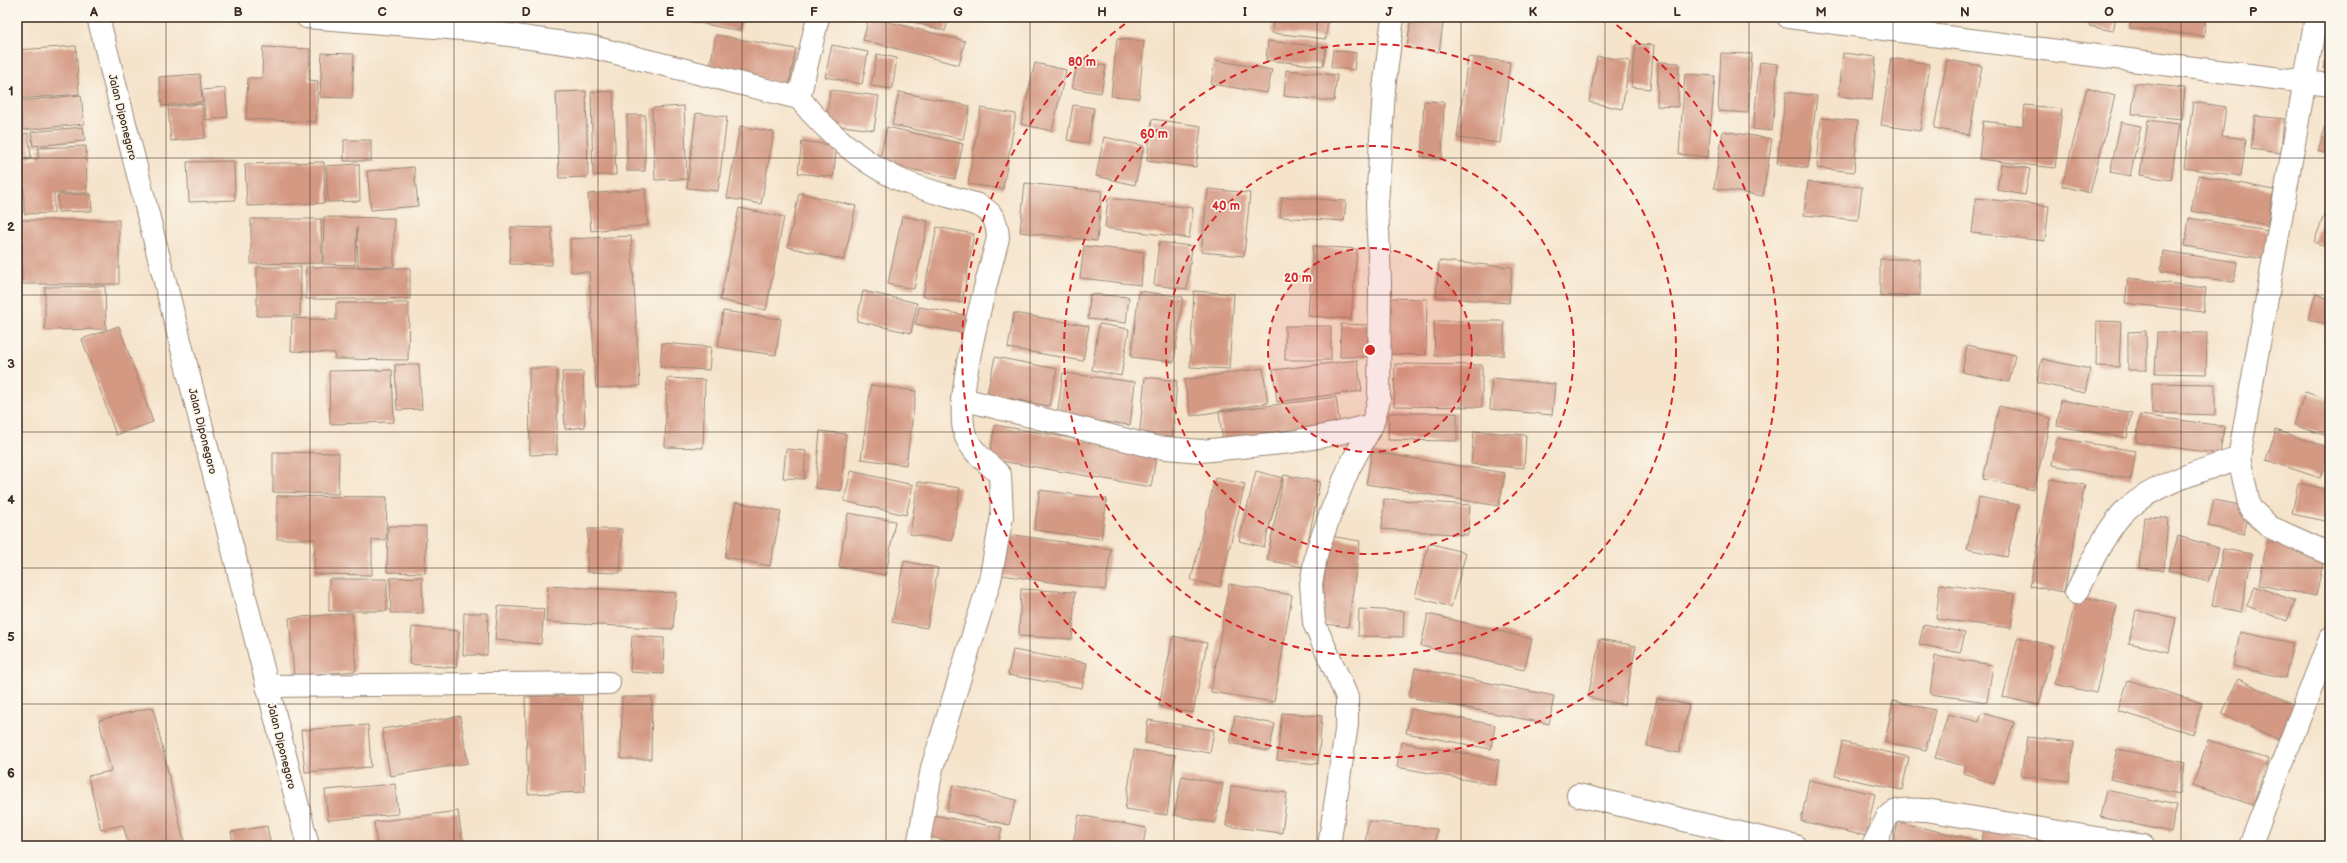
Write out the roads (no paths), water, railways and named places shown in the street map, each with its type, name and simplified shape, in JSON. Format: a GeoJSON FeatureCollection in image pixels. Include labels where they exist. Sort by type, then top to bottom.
{"type":"FeatureCollection","features":[{"type":"Feature","properties":{"kind":"street","name":"Jalan Diponegoro"},"geometry":{"type":"LineString","coordinates":[[98,17],[308,846]]}},
{"type":"Feature","properties":{"kind":"street"},"geometry":{"type":"LineString","coordinates":[[307,17],[474,30],[592,46],[799,98],[818,121],[850,149],[895,178],[978,204],[989,210],[994,218],[998,238],[962,399],[966,435],[973,450],[982,460],[995,470],[1002,480],[1002,516],[990,580],[932,768],[919,829],[918,846]]}},
{"type":"Feature","properties":{"kind":"street"},"geometry":{"type":"LineString","coordinates":[[799,98],[818,17]]}},
{"type":"Feature","properties":{"kind":"street"},"geometry":{"type":"LineString","coordinates":[[1328,846],[1347,724],[1347,697],[1314,623],[1310,584],[1317,550],[1331,512],[1349,468],[1372,425],[1379,400],[1380,376],[1377,205],[1384,89],[1393,17]]}},
{"type":"Feature","properties":{"kind":"street"},"geometry":{"type":"LineString","coordinates":[[1788,17],[2330,85]]}},
{"type":"Feature","properties":{"kind":"street"},"geometry":{"type":"LineString","coordinates":[[2316,17],[2306,82],[2239,458],[2250,508],[2270,527],[2330,554]]}},
{"type":"Feature","properties":{"kind":"street"},"geometry":{"type":"LineString","coordinates":[[962,399],[1155,447],[1201,451],[1291,442],[1335,434],[1372,425]]}},
{"type":"Feature","properties":{"kind":"street"},"geometry":{"type":"LineString","coordinates":[[2076,593],[2102,541],[2127,508],[2160,487],[2239,458]]}},
{"type":"Feature","properties":{"kind":"street"},"geometry":{"type":"LineString","coordinates":[[2250,846],[2330,639]]}},
{"type":"Feature","properties":{"kind":"street"},"geometry":{"type":"LineString","coordinates":[[268,686],[609,683]]}},
{"type":"Feature","properties":{"kind":"street"},"geometry":{"type":"LineString","coordinates":[[1578,795],[1795,846]]}},
{"type":"Feature","properties":{"kind":"street"},"geometry":{"type":"LineString","coordinates":[[1873,846],[1883,823],[1891,813],[1898,811],[1926,810],[2144,846]]}}]}
